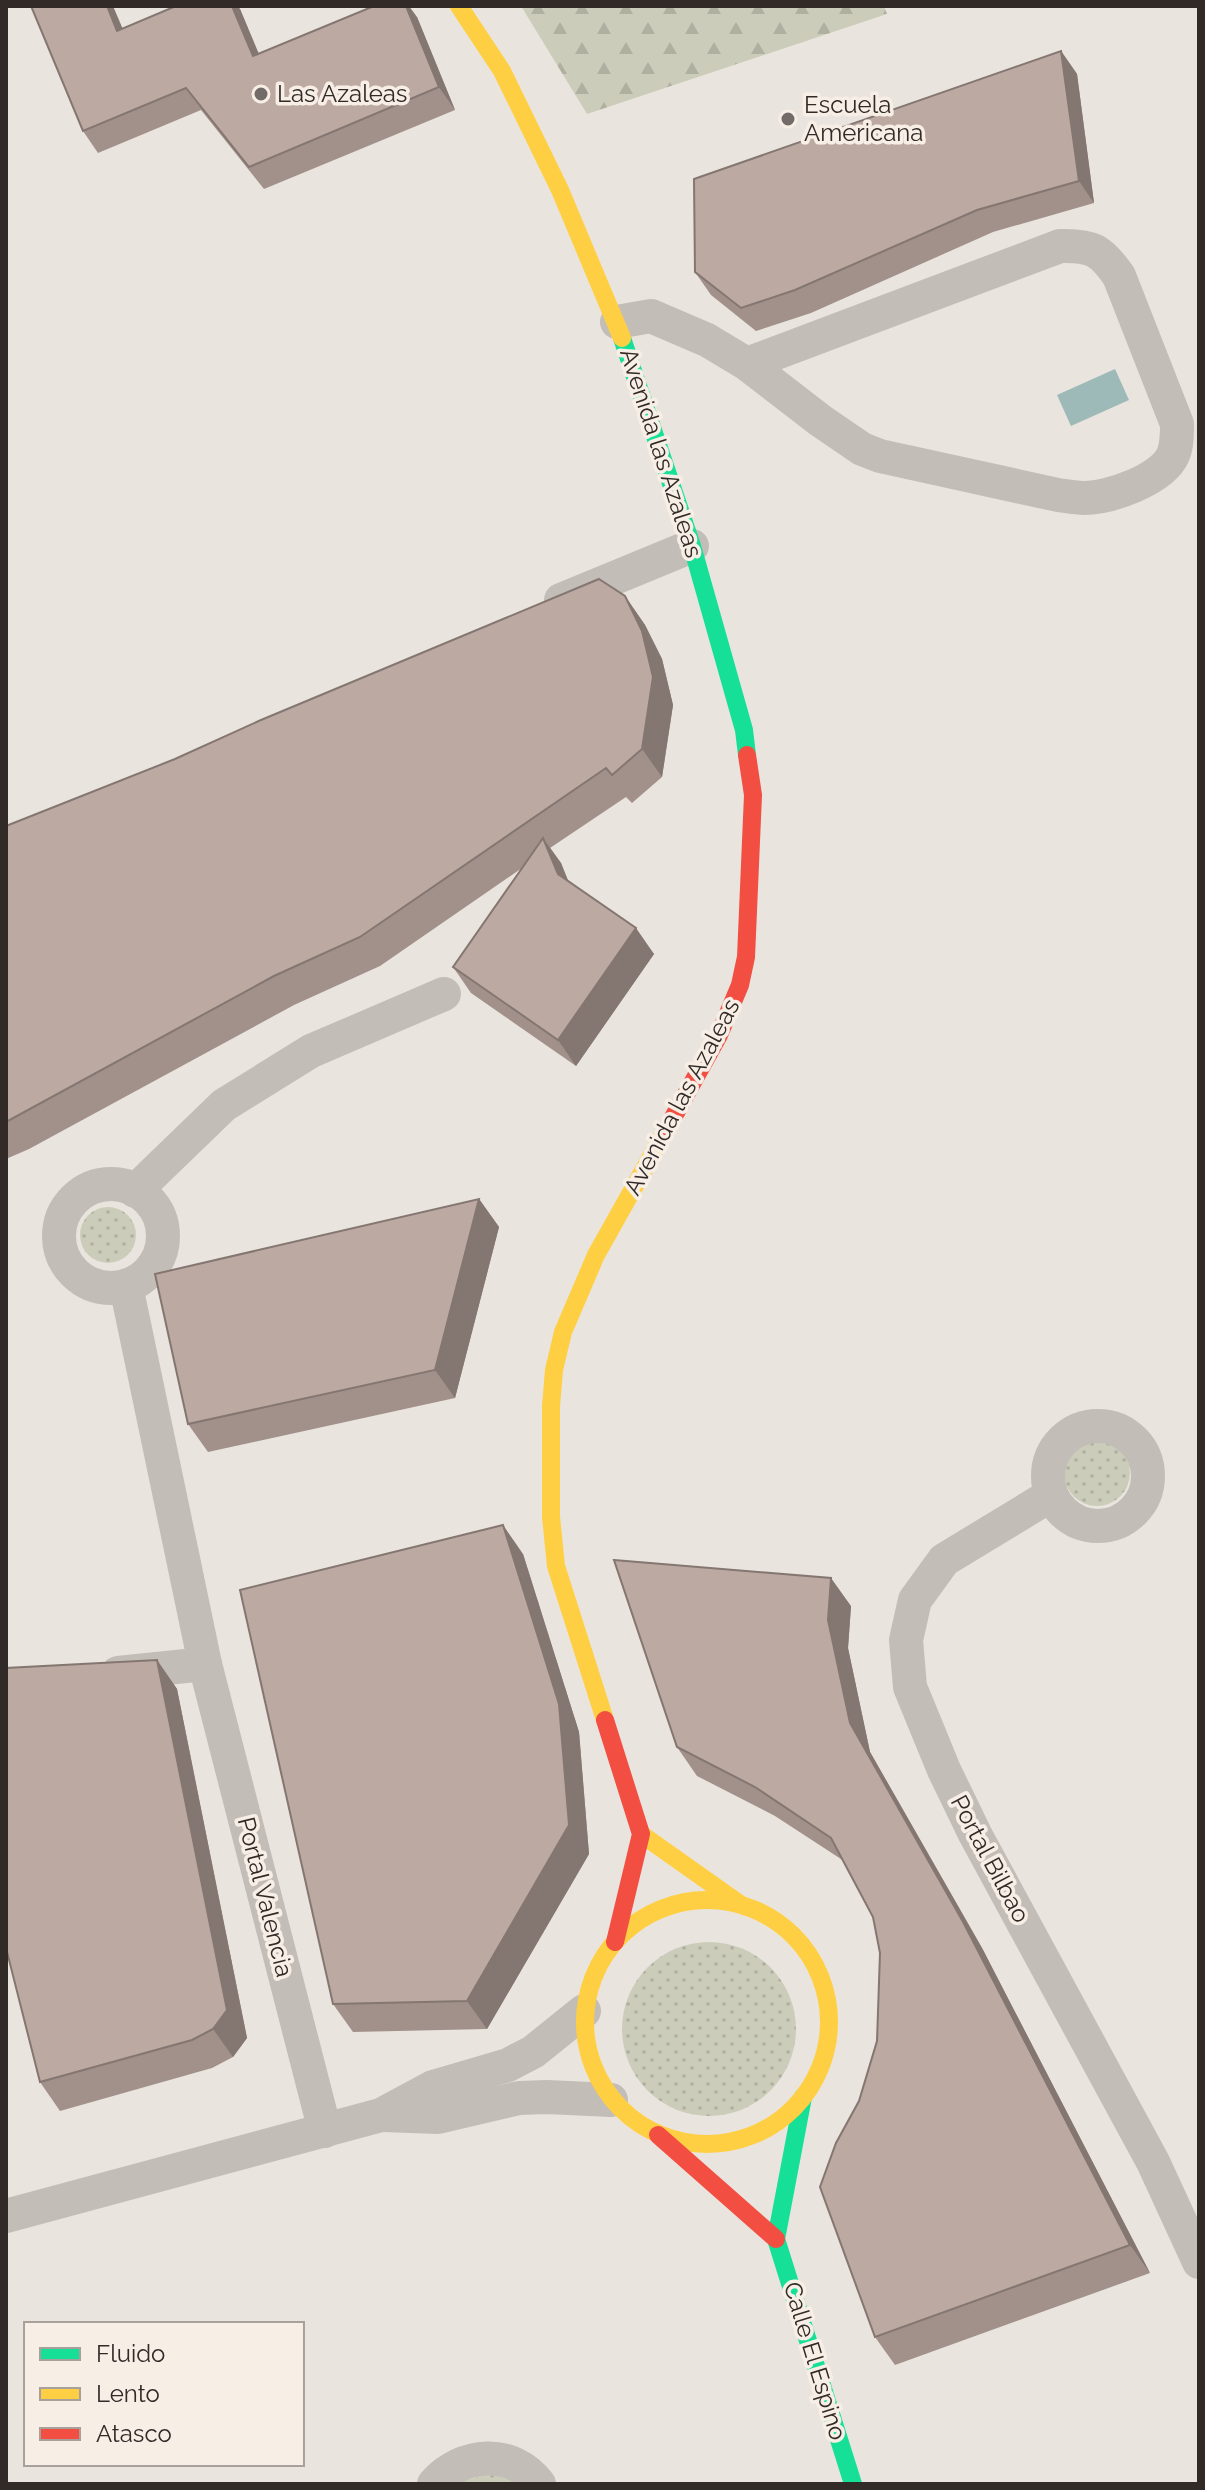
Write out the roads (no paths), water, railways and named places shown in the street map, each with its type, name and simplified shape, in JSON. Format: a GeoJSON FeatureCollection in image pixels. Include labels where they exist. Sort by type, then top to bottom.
{"type":"FeatureCollection","features":[{"type":"Feature","properties":{"kind":"street","name":"Avenida las Azaleas"},"geometry":{"type":"LineString","coordinates":[[459,6],[502,71],[560,190],[617,322],[692,546],[744,730],[753,795],[746,957],[740,985],[719,1035],[591,1268],[563,1332],[554,1370],[551,1517],[556,1566],[641,1834]]}},
{"type":"Feature","properties":{"kind":"street"},"geometry":{"type":"LineString","coordinates":[[617,322],[651,316],[707,340],[747,364],[862,449],[880,456],[1058,495],[1084,498],[1107,495],[1142,481],[1166,465],[1172,458],[1176,444],[1177,424],[1119,276],[1107,259],[1093,248],[1060,246],[747,364]]}},
{"type":"Feature","properties":{"kind":"street"},"geometry":{"type":"LineString","coordinates":[[532,612],[692,546]]}},
{"type":"Feature","properties":{"kind":"street"},"geometry":{"type":"LineString","coordinates":[[135,1191],[224,1105],[311,1051],[444,994]]}},
{"type":"Feature","properties":{"kind":"street"},"geometry":{"type":"LineString","coordinates":[[108,1184],[125,1185],[135,1191],[153,1204],[161,1219],[164,1236],[154,1268],[141,1280],[126,1286],[108,1289],[91,1285],[75,1275],[64,1261],[59,1244],[59,1227],[65,1210],[77,1196],[92,1188],[108,1184]]}},
{"type":"Feature","properties":{"kind":"street","name":"Portal Valencia"},"geometry":{"type":"LineString","coordinates":[[126,1286],[205,1664],[325,2131]]}},
{"type":"Feature","properties":{"kind":"street","name":"Portal Bilbao"},"geometry":{"type":"LineString","coordinates":[[1051,1495],[944,1560],[915,1600],[906,1640],[910,1687],[944,1770],[975,1834],[1153,2162],[1199,2262]]}},
{"type":"Feature","properties":{"kind":"street"},"geometry":{"type":"LineString","coordinates":[[86,1674],[141,1672],[205,1664]]}},
{"type":"Feature","properties":{"kind":"street"},"geometry":{"type":"LineString","coordinates":[[615,1942],[641,1834],[742,1905],[775,1921],[802,1945],[812,1960],[826,1994],[829,2012],[826,2048],[818,2073],[803,2097],[777,2122],[745,2138],[709,2145],[691,2144],[656,2134],[639,2125],[611,2100],[600,2084],[587,2049],[584,2011],[594,1974],[603,1957],[615,1942],[645,1917],[673,1905],[703,1900],[742,1905]]}},
{"type":"Feature","properties":{"kind":"street"},"geometry":{"type":"LineString","coordinates":[[6,2216],[381,2115],[433,2087],[508,2065],[533,2052],[584,2011]]}},
{"type":"Feature","properties":{"kind":"street","name":"Calle El Espino"},"geometry":{"type":"LineString","coordinates":[[803,2097],[776,2239],[853,2484]]}},
{"type":"Feature","properties":{"kind":"street"},"geometry":{"type":"LineString","coordinates":[[381,2115],[438,2117],[519,2098],[611,2100]]}},
{"type":"Feature","properties":{"kind":"street"},"geometry":{"type":"LineString","coordinates":[[656,2134],[776,2239]]}},
{"type":"Feature","properties":{"kind":"street"},"geometry":{"type":"LineString","coordinates":[[434,2484],[443,2473],[461,2462],[481,2457],[502,2459],[521,2467],[539,2484]]}},
{"type":"Feature","properties":{"kind":"water"},"geometry":{"type":"Polygon","coordinates":[[[1115,369],[1129,400],[1071,426],[1057,395],[1115,369]]]}},
{"type":"Feature","properties":{"kind":"place","name":"Las Azaleas"},"geometry":{"type":"Point","coordinates":[261,94]}},
{"type":"Feature","properties":{"kind":"place","name":"Escuela Americana"},"geometry":{"type":"Point","coordinates":[788,119]}}]}
